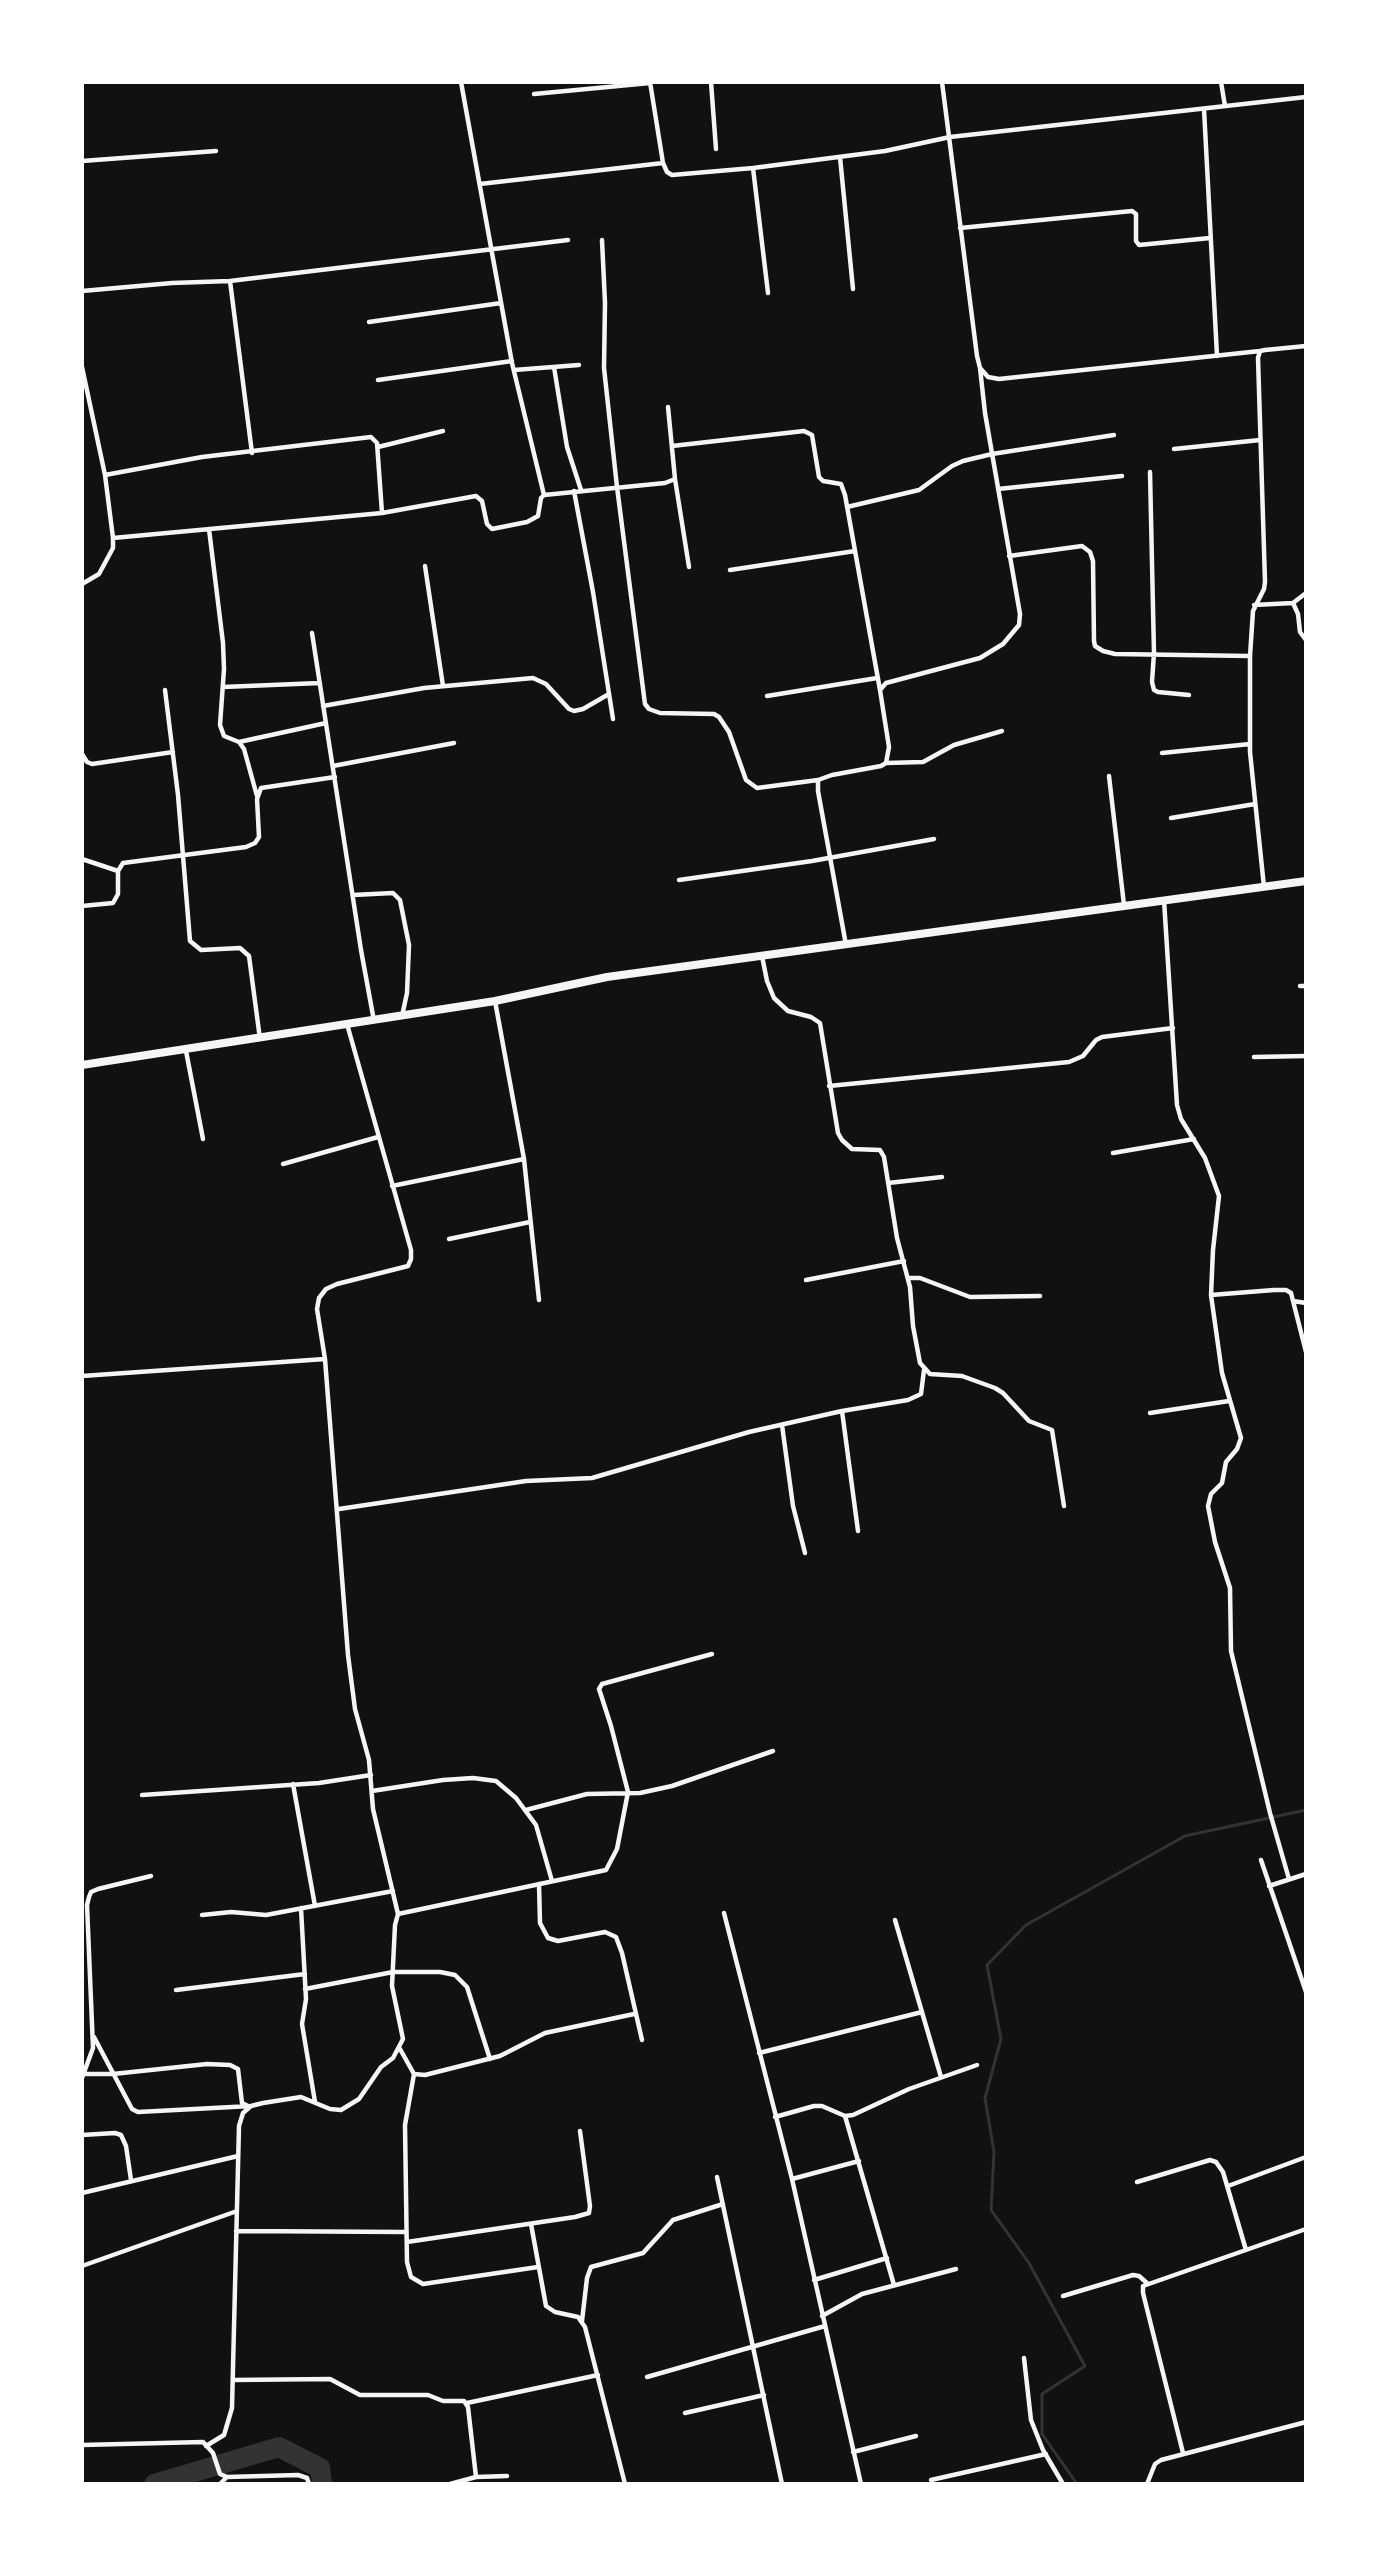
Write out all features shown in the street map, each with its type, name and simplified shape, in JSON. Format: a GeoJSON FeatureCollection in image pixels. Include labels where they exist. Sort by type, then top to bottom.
{"type":"FeatureCollection","features":[{"type":"Feature","properties":{"kind":"main road"},"geometry":{"type":"LineString","coordinates":[[82,1065],[402,1017],[495,1001],[606,977],[1305,882]]}},
{"type":"Feature","properties":{"kind":"street"},"geometry":{"type":"LineString","coordinates":[[113,538],[382,513],[476,496],[482,501],[487,524],[492,529],[535,519],[544,495],[512,361],[461,82]]}},
{"type":"Feature","properties":{"kind":"street"},"geometry":{"type":"LineString","coordinates":[[711,82],[716,149]]}},
{"type":"Feature","properties":{"kind":"street"},"geometry":{"type":"LineString","coordinates":[[880,690],[886,683],[980,658],[1012,635],[1019,626],[1020,614],[992,454],[980,368],[976,356],[942,82]]}},
{"type":"Feature","properties":{"kind":"street"},"geometry":{"type":"LineString","coordinates":[[1221,82],[1225,106]]}},
{"type":"Feature","properties":{"kind":"street"},"geometry":{"type":"LineString","coordinates":[[534,94],[650,83],[663,163],[667,172],[672,175],[753,168],[885,151],[950,137],[1305,97]]}},
{"type":"Feature","properties":{"kind":"street"},"geometry":{"type":"LineString","coordinates":[[1204,109],[1217,356]]}},
{"type":"Feature","properties":{"kind":"street"},"geometry":{"type":"LineString","coordinates":[[82,161],[216,151]]}},
{"type":"Feature","properties":{"kind":"street"},"geometry":{"type":"LineString","coordinates":[[840,157],[852,289]]}},
{"type":"Feature","properties":{"kind":"street"},"geometry":{"type":"LineString","coordinates":[[480,184],[663,163]]}},
{"type":"Feature","properties":{"kind":"street"},"geometry":{"type":"LineString","coordinates":[[753,168],[768,293]]}},
{"type":"Feature","properties":{"kind":"street"},"geometry":{"type":"LineString","coordinates":[[960,228],[1132,211],[1136,214],[1136,241],[1139,245],[1210,238]]}},
{"type":"Feature","properties":{"kind":"street"},"geometry":{"type":"LineString","coordinates":[[82,291],[172,283],[230,281],[568,240]]}},
{"type":"Feature","properties":{"kind":"street"},"geometry":{"type":"LineString","coordinates":[[602,240],[605,303],[604,368],[617,487],[645,704],[648,709],[660,713],[714,714],[719,717],[729,732],[746,780],[757,788],[818,780],[886,763],[923,762],[954,745],[1002,731]]}},
{"type":"Feature","properties":{"kind":"street"},"geometry":{"type":"LineString","coordinates":[[230,281],[252,453]]}},
{"type":"Feature","properties":{"kind":"street"},"geometry":{"type":"LineString","coordinates":[[369,322],[501,303]]}},
{"type":"Feature","properties":{"kind":"street"},"geometry":{"type":"LineString","coordinates":[[980,368],[988,377],[999,379],[1305,346]]}},
{"type":"Feature","properties":{"kind":"street"},"geometry":{"type":"LineString","coordinates":[[1260,351],[1258,358],[1265,582],[1264,589],[1254,604],[1250,656],[1250,744],[1264,887]]}},
{"type":"Feature","properties":{"kind":"street"},"geometry":{"type":"LineString","coordinates":[[378,380],[512,361]]}},
{"type":"Feature","properties":{"kind":"street"},"geometry":{"type":"LineString","coordinates":[[514,370],[579,365]]}},
{"type":"Feature","properties":{"kind":"street"},"geometry":{"type":"LineString","coordinates":[[82,367],[105,475],[113,538],[113,548],[99,574],[82,584]]}},
{"type":"Feature","properties":{"kind":"street"},"geometry":{"type":"LineString","coordinates":[[554,367],[567,447],[581,490]]}},
{"type":"Feature","properties":{"kind":"street"},"geometry":{"type":"LineString","coordinates":[[668,407],[675,479],[689,567]]}},
{"type":"Feature","properties":{"kind":"street"},"geometry":{"type":"LineString","coordinates":[[378,447],[443,431]]}},
{"type":"Feature","properties":{"kind":"street"},"geometry":{"type":"LineString","coordinates":[[672,446],[808,432],[814,441],[819,477],[823,481],[841,484],[848,507],[889,747],[886,763]]}},
{"type":"Feature","properties":{"kind":"street"},"geometry":{"type":"LineString","coordinates":[[848,507],[919,490],[952,466],[992,454],[1114,435]]}},
{"type":"Feature","properties":{"kind":"street"},"geometry":{"type":"LineString","coordinates":[[105,475],[202,457],[252,453],[371,437],[378,447],[382,513]]}},
{"type":"Feature","properties":{"kind":"street"},"geometry":{"type":"LineString","coordinates":[[1174,449],[1260,440]]}},
{"type":"Feature","properties":{"kind":"street"},"geometry":{"type":"LineString","coordinates":[[1150,472],[1154,653],[1152,682],[1154,690],[1189,695]]}},
{"type":"Feature","properties":{"kind":"street"},"geometry":{"type":"LineString","coordinates":[[998,489],[1122,476]]}},
{"type":"Feature","properties":{"kind":"street"},"geometry":{"type":"LineString","coordinates":[[544,495],[665,483],[675,479]]}},
{"type":"Feature","properties":{"kind":"street"},"geometry":{"type":"LineString","coordinates":[[574,491],[613,720]]}},
{"type":"Feature","properties":{"kind":"street"},"geometry":{"type":"LineString","coordinates":[[209,529],[221,621],[224,669],[220,712],[221,732],[224,736],[239,742],[244,749],[257,799]]}},
{"type":"Feature","properties":{"kind":"street"},"geometry":{"type":"LineString","coordinates":[[1009,556],[1086,548],[1093,561],[1095,646],[1108,653],[1250,656]]}},
{"type":"Feature","properties":{"kind":"street"},"geometry":{"type":"LineString","coordinates":[[730,570],[855,551]]}},
{"type":"Feature","properties":{"kind":"street"},"geometry":{"type":"LineString","coordinates":[[424,566],[443,686]]}},
{"type":"Feature","properties":{"kind":"street"},"geometry":{"type":"LineString","coordinates":[[1254,604],[1293,603],[1305,593]]}},
{"type":"Feature","properties":{"kind":"street"},"geometry":{"type":"LineString","coordinates":[[1293,603],[1298,614],[1300,632],[1305,640]]}},
{"type":"Feature","properties":{"kind":"street"},"geometry":{"type":"LineString","coordinates":[[312,633],[374,1021]]}},
{"type":"Feature","properties":{"kind":"street"},"geometry":{"type":"LineString","coordinates":[[324,706],[443,686],[533,678],[546,684],[569,709],[574,711],[583,709],[609,694]]}},
{"type":"Feature","properties":{"kind":"street"},"geometry":{"type":"LineString","coordinates":[[767,696],[877,678]]}},
{"type":"Feature","properties":{"kind":"street"},"geometry":{"type":"LineString","coordinates":[[223,687],[320,683]]}},
{"type":"Feature","properties":{"kind":"street"},"geometry":{"type":"LineString","coordinates":[[165,690],[173,752],[190,941],[201,950],[240,948],[249,956],[260,1039]]}},
{"type":"Feature","properties":{"kind":"street"},"geometry":{"type":"LineString","coordinates":[[239,742],[326,723]]}},
{"type":"Feature","properties":{"kind":"street"},"geometry":{"type":"LineString","coordinates":[[333,766],[454,743]]}},
{"type":"Feature","properties":{"kind":"street"},"geometry":{"type":"LineString","coordinates":[[1162,753],[1250,744]]}},
{"type":"Feature","properties":{"kind":"street"},"geometry":{"type":"LineString","coordinates":[[82,754],[87,762],[92,764],[173,752]]}},
{"type":"Feature","properties":{"kind":"street"},"geometry":{"type":"LineString","coordinates":[[1109,776],[1124,905]]}},
{"type":"Feature","properties":{"kind":"street"},"geometry":{"type":"LineString","coordinates":[[82,906],[113,903],[117,894],[119,867],[129,861],[246,847],[255,843],[259,837],[258,792],[268,785],[335,777]]}},
{"type":"Feature","properties":{"kind":"street"},"geometry":{"type":"LineString","coordinates":[[818,780],[846,945]]}},
{"type":"Feature","properties":{"kind":"street"},"geometry":{"type":"LineString","coordinates":[[1171,818],[1255,804]]}},
{"type":"Feature","properties":{"kind":"street"},"geometry":{"type":"LineString","coordinates":[[679,880],[831,858],[934,839]]}},
{"type":"Feature","properties":{"kind":"street"},"geometry":{"type":"LineString","coordinates":[[82,859],[118,871]]}},
{"type":"Feature","properties":{"kind":"street"},"geometry":{"type":"LineString","coordinates":[[353,896],[393,893],[400,900],[409,945],[407,993],[402,1017]]}},
{"type":"Feature","properties":{"kind":"street"},"geometry":{"type":"LineString","coordinates":[[1164,900],[1177,1105],[1181,1119],[1205,1158],[1219,1196],[1211,1295],[1222,1373],[1240,1432],[1240,1444],[1226,1462],[1222,1483],[1211,1494],[1208,1506],[1215,1542],[1230,1588],[1229,1644],[1269,1813],[1290,1879]]}},
{"type":"Feature","properties":{"kind":"street"},"geometry":{"type":"LineString","coordinates":[[762,956],[766,981],[774,998],[788,1011],[812,1017],[820,1023],[838,1133],[842,1140],[852,1149],[880,1150],[884,1157],[897,1238],[908,1278],[920,1363],[930,1374],[962,1376],[995,1388],[1003,1393],[1029,1421],[1052,1430],[1064,1506]]}},
{"type":"Feature","properties":{"kind":"street"},"geometry":{"type":"LineString","coordinates":[[495,1001],[524,1159],[539,1300]]}},
{"type":"Feature","properties":{"kind":"street"},"geometry":{"type":"LineString","coordinates":[[93,2036],[132,2109],[138,2112],[251,2106],[288,2097],[301,2097],[330,2109],[341,2110],[351,2105],[381,2067],[393,2058],[400,2049],[403,2039],[392,1986],[395,1925],[398,1914],[374,1809],[348,1655],[339,1509],[325,1359],[317,1309],[319,1298],[326,1289],[337,1284],[401,1270],[408,1266],[411,1260],[411,1250],[347,1024]]}},
{"type":"Feature","properties":{"kind":"street"},"geometry":{"type":"LineString","coordinates":[[830,1086],[1070,1062],[1083,1056],[1096,1040],[1102,1038],[1173,1028]]}},
{"type":"Feature","properties":{"kind":"street"},"geometry":{"type":"LineString","coordinates":[[186,1051],[203,1139]]}},
{"type":"Feature","properties":{"kind":"street"},"geometry":{"type":"LineString","coordinates":[[1254,1057],[1305,1056]]}},
{"type":"Feature","properties":{"kind":"street"},"geometry":{"type":"LineString","coordinates":[[283,1164],[378,1137]]}},
{"type":"Feature","properties":{"kind":"street"},"geometry":{"type":"LineString","coordinates":[[1113,1152],[1194,1139]]}},
{"type":"Feature","properties":{"kind":"street"},"geometry":{"type":"LineString","coordinates":[[392,1186],[524,1159]]}},
{"type":"Feature","properties":{"kind":"street"},"geometry":{"type":"LineString","coordinates":[[888,1183],[942,1177]]}},
{"type":"Feature","properties":{"kind":"street"},"geometry":{"type":"LineString","coordinates":[[449,1239],[530,1222]]}},
{"type":"Feature","properties":{"kind":"street"},"geometry":{"type":"LineString","coordinates":[[806,1281],[904,1261]]}},
{"type":"Feature","properties":{"kind":"street"},"geometry":{"type":"LineString","coordinates":[[908,1278],[920,1278],[970,1297],[1040,1296]]}},
{"type":"Feature","properties":{"kind":"street"},"geometry":{"type":"LineString","coordinates":[[1211,1295],[1286,1290],[1291,1293],[1305,1352]]}},
{"type":"Feature","properties":{"kind":"street"},"geometry":{"type":"LineString","coordinates":[[1293,1301],[1305,1303]]}},
{"type":"Feature","properties":{"kind":"street"},"geometry":{"type":"LineString","coordinates":[[82,1376],[325,1359]]}},
{"type":"Feature","properties":{"kind":"street"},"geometry":{"type":"LineString","coordinates":[[339,1509],[526,1481],[592,1478],[749,1432],[842,1411],[908,1400],[921,1394],[924,1370]]}},
{"type":"Feature","properties":{"kind":"street"},"geometry":{"type":"LineString","coordinates":[[1150,1413],[1229,1401]]}},
{"type":"Feature","properties":{"kind":"street"},"geometry":{"type":"LineString","coordinates":[[842,1411],[858,1531]]}},
{"type":"Feature","properties":{"kind":"street"},"geometry":{"type":"LineString","coordinates":[[782,1425],[793,1506],[806,1552]]}},
{"type":"Feature","properties":{"kind":"street"},"geometry":{"type":"LineString","coordinates":[[398,1914],[606,1870],[617,1849],[628,1792],[599,1689],[602,1684],[712,1654]]}},
{"type":"Feature","properties":{"kind":"street"},"geometry":{"type":"LineString","coordinates":[[526,1810],[587,1794],[640,1793],[672,1786],[772,1752]]}},
{"type":"Feature","properties":{"kind":"street"},"geometry":{"type":"LineString","coordinates":[[142,1795],[293,1784],[370,1775]]}},
{"type":"Feature","properties":{"kind":"street"},"geometry":{"type":"LineString","coordinates":[[372,1791],[443,1780],[489,1779],[501,1784],[526,1810],[540,1833],[552,1881]]}},
{"type":"Feature","properties":{"kind":"street"},"geometry":{"type":"LineString","coordinates":[[293,1784],[315,1906]]}},
{"type":"Feature","properties":{"kind":"street"},"geometry":{"type":"LineString","coordinates":[[1261,1860],[1305,1992]]}},
{"type":"Feature","properties":{"kind":"street"},"geometry":{"type":"LineString","coordinates":[[1269,1886],[1305,1874]]}},
{"type":"Feature","properties":{"kind":"street"},"geometry":{"type":"LineString","coordinates":[[151,1876],[98,1889],[92,1892],[89,1898],[87,1905],[93,2049],[83,2076],[207,2064],[230,2065],[238,2069],[242,2103],[251,2106]]}},
{"type":"Feature","properties":{"kind":"street"},"geometry":{"type":"LineString","coordinates":[[539,1884],[540,1923],[548,1938],[558,1941],[605,1932],[616,1937],[622,1953],[634,2014],[642,2040]]}},
{"type":"Feature","properties":{"kind":"street"},"geometry":{"type":"LineString","coordinates":[[202,1916],[231,1912],[266,1915],[393,1891]]}},
{"type":"Feature","properties":{"kind":"street"},"geometry":{"type":"LineString","coordinates":[[301,1908],[305,1989],[302,2024],[315,2102]]}},
{"type":"Feature","properties":{"kind":"street"},"geometry":{"type":"LineString","coordinates":[[724,1913],[792,2179],[861,2484]]}},
{"type":"Feature","properties":{"kind":"street"},"geometry":{"type":"LineString","coordinates":[[896,1920],[941,2077]]}},
{"type":"Feature","properties":{"kind":"street"},"geometry":{"type":"LineString","coordinates":[[305,1989],[393,1971],[440,1972],[455,1975],[462,1980],[471,1995],[490,2060]]}},
{"type":"Feature","properties":{"kind":"street"},"geometry":{"type":"LineString","coordinates":[[176,1990],[304,1974]]}},
{"type":"Feature","properties":{"kind":"street"},"geometry":{"type":"LineString","coordinates":[[759,2053],[922,2012]]}},
{"type":"Feature","properties":{"kind":"street"},"geometry":{"type":"LineString","coordinates":[[414,2074],[425,2076],[490,2060],[545,2033],[634,2014]]}},
{"type":"Feature","properties":{"kind":"street"},"geometry":{"type":"LineString","coordinates":[[400,2049],[414,2074],[405,2125],[406,2232],[411,2277],[423,2284],[538,2267]]}},
{"type":"Feature","properties":{"kind":"street"},"geometry":{"type":"LineString","coordinates":[[775,2117],[822,2106],[845,2116],[853,2115],[909,2089],[977,2065]]}},
{"type":"Feature","properties":{"kind":"street"},"geometry":{"type":"LineString","coordinates":[[206,2446],[224,2434],[232,2408],[239,2126],[243,2113],[251,2106]]}},
{"type":"Feature","properties":{"kind":"street"},"geometry":{"type":"LineString","coordinates":[[845,2116],[860,2161],[894,2285]]}},
{"type":"Feature","properties":{"kind":"street"},"geometry":{"type":"LineString","coordinates":[[407,2242],[531,2224],[588,2213],[590,2206],[580,2131]]}},
{"type":"Feature","properties":{"kind":"street"},"geometry":{"type":"LineString","coordinates":[[82,2135],[115,2133],[122,2135],[131,2180]]}},
{"type":"Feature","properties":{"kind":"street"},"geometry":{"type":"LineString","coordinates":[[82,2193],[238,2156]]}},
{"type":"Feature","properties":{"kind":"street"},"geometry":{"type":"LineString","coordinates":[[1228,2186],[1305,2157]]}},
{"type":"Feature","properties":{"kind":"street"},"geometry":{"type":"LineString","coordinates":[[1137,2182],[1210,2160],[1221,2165],[1246,2250]]}},
{"type":"Feature","properties":{"kind":"street"},"geometry":{"type":"LineString","coordinates":[[792,2179],[860,2161]]}},
{"type":"Feature","properties":{"kind":"street"},"geometry":{"type":"LineString","coordinates":[[717,2177],[782,2484]]}},
{"type":"Feature","properties":{"kind":"street"},"geometry":{"type":"LineString","coordinates":[[625,2484],[582,2321],[587,2278],[591,2267],[643,2253],[673,2220],[723,2204]]}},
{"type":"Feature","properties":{"kind":"street"},"geometry":{"type":"LineString","coordinates":[[82,2266],[237,2211]]}},
{"type":"Feature","properties":{"kind":"street"},"geometry":{"type":"LineString","coordinates":[[531,2224],[543,2297],[549,2310],[578,2317],[582,2321]]}},
{"type":"Feature","properties":{"kind":"street"},"geometry":{"type":"LineString","coordinates":[[1183,2453],[1143,2286],[1305,2229]]}},
{"type":"Feature","properties":{"kind":"street"},"geometry":{"type":"LineString","coordinates":[[236,2231],[406,2232]]}},
{"type":"Feature","properties":{"kind":"street"},"geometry":{"type":"LineString","coordinates":[[814,2280],[887,2258]]}},
{"type":"Feature","properties":{"kind":"street"},"geometry":{"type":"LineString","coordinates":[[822,2316],[862,2294],[956,2268]]}},
{"type":"Feature","properties":{"kind":"street"},"geometry":{"type":"LineString","coordinates":[[1063,2296],[1133,2275],[1139,2276],[1147,2283]]}},
{"type":"Feature","properties":{"kind":"street"},"geometry":{"type":"LineString","coordinates":[[647,2378],[825,2326]]}},
{"type":"Feature","properties":{"kind":"street"},"geometry":{"type":"LineString","coordinates":[[1024,2358],[1031,2420],[1063,2484]]}},
{"type":"Feature","properties":{"kind":"street"},"geometry":{"type":"LineString","coordinates":[[233,2380],[330,2379],[360,2396],[428,2395],[443,2401],[460,2400],[467,2403],[598,2375]]}},
{"type":"Feature","properties":{"kind":"street"},"geometry":{"type":"LineString","coordinates":[[685,2413],[764,2395]]}},
{"type":"Feature","properties":{"kind":"street"},"geometry":{"type":"LineString","coordinates":[[467,2403],[476,2477]]}},
{"type":"Feature","properties":{"kind":"street"},"geometry":{"type":"LineString","coordinates":[[1149,2482],[1155,2464],[1161,2460],[1305,2422]]}},
{"type":"Feature","properties":{"kind":"street"},"geometry":{"type":"LineString","coordinates":[[853,2452],[916,2436]]}},
{"type":"Feature","properties":{"kind":"street"},"geometry":{"type":"LineString","coordinates":[[82,2445],[203,2442],[213,2452],[220,2474],[227,2477],[298,2475],[306,2478],[309,2484]]}},
{"type":"Feature","properties":{"kind":"street"},"geometry":{"type":"LineString","coordinates":[[931,2480],[1046,2454]]}},
{"type":"Feature","properties":{"kind":"street"},"geometry":{"type":"LineString","coordinates":[[450,2484],[476,2477],[507,2476]]}},
{"type":"Feature","properties":{"kind":"street"},"geometry":{"type":"LineString","coordinates":[[220,2484],[227,2477]]}},
{"type":"Feature","properties":{"kind":"waterway"},"geometry":{"type":"LineString","coordinates":[[1077,2484],[1042,2434],[1042,2394],[1085,2366],[1029,2263],[991,2210],[994,2152],[985,2098],[1001,2039],[987,1965],[1026,1925],[1185,1836],[1306,1810]]}},
{"type":"Feature","properties":{"kind":"waterway"},"geometry":{"type":"LineString","coordinates":[[154,2484],[279,2447],[320,2468],[322,2484]]}}]}
